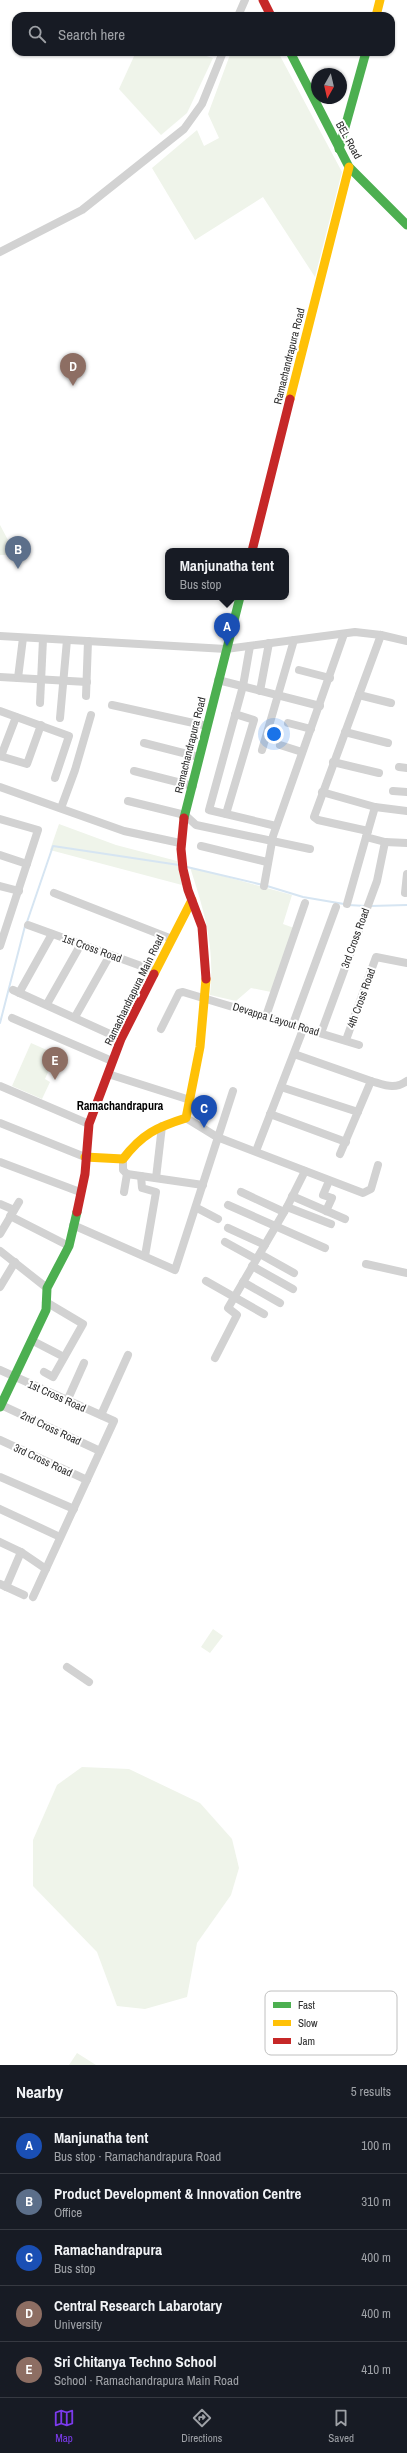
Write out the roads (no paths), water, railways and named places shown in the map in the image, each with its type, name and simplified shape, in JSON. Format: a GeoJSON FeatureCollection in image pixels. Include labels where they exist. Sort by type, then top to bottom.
{"type":"FeatureCollection","features":[{"type":"Feature","properties":{"kind":"street"},"geometry":{"type":"LineString","coordinates":[[240,12],[245,0]]}},
{"type":"Feature","properties":{"kind":"street"},"geometry":{"type":"LineString","coordinates":[[263,0],[269,12]]}},
{"type":"Feature","properties":{"kind":"street"},"geometry":{"type":"LineString","coordinates":[[377,12],[380,0]]}},
{"type":"Feature","properties":{"kind":"street"},"geometry":{"type":"LineString","coordinates":[[0,252],[82,210],[184,129],[202,104],[221,56]]}},
{"type":"Feature","properties":{"kind":"street","name":"BEL Road"},"geometry":{"type":"LineString","coordinates":[[292,56],[349,167],[407,225]]}},
{"type":"Feature","properties":{"kind":"street"},"geometry":{"type":"LineString","coordinates":[[339,149],[365,56]]}},
{"type":"Feature","properties":{"kind":"street","name":"Ramachandrapura Road"},"geometry":{"type":"LineString","coordinates":[[253,548],[349,167]]}},
{"type":"Feature","properties":{"kind":"street","name":"Ramachandrapura Road"},"geometry":{"type":"LineString","coordinates":[[186,1118],[204,1032],[205,998],[202,927],[180,860],[180,844],[185,815],[199,757],[239,600]]}},
{"type":"Feature","properties":{"kind":"street"},"geometry":{"type":"LineString","coordinates":[[264,886],[267,862],[276,826],[330,678],[344,634]]}},
{"type":"Feature","properties":{"kind":"street"},"geometry":{"type":"LineString","coordinates":[[0,636],[226,649],[344,634],[381,635],[407,641]]}},
{"type":"Feature","properties":{"kind":"street"},"geometry":{"type":"LineString","coordinates":[[381,635],[314,815],[316,819],[367,834],[385,842],[407,843]]}},
{"type":"Feature","properties":{"kind":"street"},"geometry":{"type":"LineString","coordinates":[[18,678],[23,638]]}},
{"type":"Feature","properties":{"kind":"street"},"geometry":{"type":"LineString","coordinates":[[40,703],[43,639]]}},
{"type":"Feature","properties":{"kind":"street"},"geometry":{"type":"LineString","coordinates":[[60,718],[65,681],[67,640]]}},
{"type":"Feature","properties":{"kind":"street"},"geometry":{"type":"LineString","coordinates":[[262,750],[294,640]]}},
{"type":"Feature","properties":{"kind":"street"},"geometry":{"type":"LineString","coordinates":[[86,696],[88,641]]}},
{"type":"Feature","properties":{"kind":"street"},"geometry":{"type":"LineString","coordinates":[[260,691],[269,643]]}},
{"type":"Feature","properties":{"kind":"street"},"geometry":{"type":"LineString","coordinates":[[250,646],[243,686],[209,810],[276,826]]}},
{"type":"Feature","properties":{"kind":"street"},"geometry":{"type":"LineString","coordinates":[[300,670],[330,678]]}},
{"type":"Feature","properties":{"kind":"street"},"geometry":{"type":"LineString","coordinates":[[0,677],[86,682]]}},
{"type":"Feature","properties":{"kind":"street"},"geometry":{"type":"LineString","coordinates":[[218,680],[320,706]]}},
{"type":"Feature","properties":{"kind":"street"},"geometry":{"type":"LineString","coordinates":[[359,695],[391,703]]}},
{"type":"Feature","properties":{"kind":"street"},"geometry":{"type":"LineString","coordinates":[[112,705],[207,726]]}},
{"type":"Feature","properties":{"kind":"street"},"geometry":{"type":"LineString","coordinates":[[0,711],[69,736],[55,778]]}},
{"type":"Feature","properties":{"kind":"street"},"geometry":{"type":"LineString","coordinates":[[226,814],[254,720],[235,714]]}},
{"type":"Feature","properties":{"kind":"street"},"geometry":{"type":"LineString","coordinates":[[60,808],[75,770],[91,715]]}},
{"type":"Feature","properties":{"kind":"street"},"geometry":{"type":"LineString","coordinates":[[16,717],[0,756],[27,764],[41,725]]}},
{"type":"Feature","properties":{"kind":"street"},"geometry":{"type":"LineString","coordinates":[[288,723],[310,730]]}},
{"type":"Feature","properties":{"kind":"street"},"geometry":{"type":"LineString","coordinates":[[345,732],[388,743]]}},
{"type":"Feature","properties":{"kind":"street"},"geometry":{"type":"LineString","coordinates":[[144,743],[199,757]]}},
{"type":"Feature","properties":{"kind":"street"},"geometry":{"type":"LineString","coordinates":[[280,745],[302,752]]}},
{"type":"Feature","properties":{"kind":"street"},"geometry":{"type":"LineString","coordinates":[[333,762],[378,773]]}},
{"type":"Feature","properties":{"kind":"street"},"geometry":{"type":"LineString","coordinates":[[134,771],[193,786]]}},
{"type":"Feature","properties":{"kind":"street"},"geometry":{"type":"LineString","coordinates":[[0,787],[124,831],[180,844]]}},
{"type":"Feature","properties":{"kind":"street"},"geometry":{"type":"LineString","coordinates":[[393,791],[407,792]]}},
{"type":"Feature","properties":{"kind":"street"},"geometry":{"type":"LineString","coordinates":[[322,792],[375,807],[407,811]]}},
{"type":"Feature","properties":{"kind":"street"},"geometry":{"type":"LineString","coordinates":[[128,801],[185,815],[196,825],[310,849]]}},
{"type":"Feature","properties":{"kind":"street"},"geometry":{"type":"LineString","coordinates":[[348,904],[375,807]]}},
{"type":"Feature","properties":{"kind":"street"},"geometry":{"type":"LineString","coordinates":[[0,819],[38,830],[0,946]]}},
{"type":"Feature","properties":{"kind":"street","name":"3rd Cross Road"},"geometry":{"type":"LineString","coordinates":[[321,1032],[377,881],[385,842]]}},
{"type":"Feature","properties":{"kind":"street"},"geometry":{"type":"LineString","coordinates":[[201,846],[267,862]]}},
{"type":"Feature","properties":{"kind":"street"},"geometry":{"type":"LineString","coordinates":[[0,855],[27,864]]}},
{"type":"Feature","properties":{"kind":"street"},"geometry":{"type":"LineString","coordinates":[[405,893],[407,874]]}},
{"type":"Feature","properties":{"kind":"street"},"geometry":{"type":"LineString","coordinates":[[0,886],[19,891]]}},
{"type":"Feature","properties":{"kind":"street"},"geometry":{"type":"LineString","coordinates":[[54,893],[172,939]]}},
{"type":"Feature","properties":{"kind":"street","name":"Ramachandrapura Main Road"},"geometry":{"type":"LineString","coordinates":[[1,1406],[33,1341],[46,1310],[47,1288],[69,1246],[86,1157],[89,1124],[112,1062],[121,1039],[192,900]]}},
{"type":"Feature","properties":{"kind":"street"},"geometry":{"type":"LineString","coordinates":[[266,1016],[305,903]]}},
{"type":"Feature","properties":{"kind":"street"},"geometry":{"type":"LineString","coordinates":[[293,1024],[336,907]]}},
{"type":"Feature","properties":{"kind":"street","name":"1st Cross Road"},"geometry":{"type":"LineString","coordinates":[[28,925],[155,971]]}},
{"type":"Feature","properties":{"kind":"street"},"geometry":{"type":"LineString","coordinates":[[52,934],[16,991],[121,1039]]}},
{"type":"Feature","properties":{"kind":"street"},"geometry":{"type":"LineString","coordinates":[[46,1004],[81,944]]}},
{"type":"Feature","properties":{"kind":"street"},"geometry":{"type":"LineString","coordinates":[[75,1017],[110,955]]}},
{"type":"Feature","properties":{"kind":"street","name":"4th Cross Road"},"geometry":{"type":"LineString","coordinates":[[346,1040],[376,957],[407,963]]}},
{"type":"Feature","properties":{"kind":"street","name":"Devappa Layout Road"},"geometry":{"type":"LineString","coordinates":[[161,1029],[180,992],[321,1032],[359,1045]]}},
{"type":"Feature","properties":{"kind":"street"},"geometry":{"type":"LineString","coordinates":[[12,1018],[112,1062]]}},
{"type":"Feature","properties":{"kind":"street"},"geometry":{"type":"LineString","coordinates":[[256,1151],[304,1027]]}},
{"type":"Feature","properties":{"kind":"street"},"geometry":{"type":"LineString","coordinates":[[294,1054],[371,1081],[395,1087],[400,1086],[407,1080]]}},
{"type":"Feature","properties":{"kind":"street"},"geometry":{"type":"LineString","coordinates":[[108,1074],[190,1100]]}},
{"type":"Feature","properties":{"kind":"street"},"geometry":{"type":"LineString","coordinates":[[340,1154],[371,1081]]}},
{"type":"Feature","properties":{"kind":"street"},"geometry":{"type":"LineString","coordinates":[[0,1086],[89,1124]]}},
{"type":"Feature","properties":{"kind":"street"},"geometry":{"type":"LineString","coordinates":[[281,1087],[358,1112]]}},
{"type":"Feature","properties":{"kind":"street"},"geometry":{"type":"LineString","coordinates":[[73,1225],[176,1270],[197,1208],[217,1137],[233,1090]]}},
{"type":"Feature","properties":{"kind":"street"},"geometry":{"type":"LineString","coordinates":[[270,1114],[346,1142]]}},
{"type":"Feature","properties":{"kind":"street"},"geometry":{"type":"LineString","coordinates":[[124,1192],[127,1174],[124,1170],[123,1159],[136,1142],[162,1126],[186,1118],[217,1137],[363,1193],[371,1189],[378,1165]]}},
{"type":"Feature","properties":{"kind":"street"},"geometry":{"type":"LineString","coordinates":[[0,1123],[86,1157],[123,1159]]}},
{"type":"Feature","properties":{"kind":"street"},"geometry":{"type":"LineString","coordinates":[[156,1178],[162,1126]]}},
{"type":"Feature","properties":{"kind":"street"},"geometry":{"type":"LineString","coordinates":[[0,1162],[80,1192]]}},
{"type":"Feature","properties":{"kind":"street"},"geometry":{"type":"LineString","coordinates":[[215,1358],[237,1315],[228,1308],[286,1209],[304,1171]]}},
{"type":"Feature","properties":{"kind":"street"},"geometry":{"type":"LineString","coordinates":[[127,1174],[203,1185]]}},
{"type":"Feature","properties":{"kind":"street"},"geometry":{"type":"LineString","coordinates":[[141,1176],[142,1188],[156,1192],[145,1256]]}},
{"type":"Feature","properties":{"kind":"street"},"geometry":{"type":"LineString","coordinates":[[326,1211],[332,1198],[323,1195],[330,1181]]}},
{"type":"Feature","properties":{"kind":"street"},"geometry":{"type":"LineString","coordinates":[[242,1192],[331,1224]]}},
{"type":"Feature","properties":{"kind":"street"},"geometry":{"type":"LineString","coordinates":[[292,1196],[345,1219]]}},
{"type":"Feature","properties":{"kind":"street"},"geometry":{"type":"LineString","coordinates":[[0,1234],[19,1202]]}},
{"type":"Feature","properties":{"kind":"street"},"geometry":{"type":"LineString","coordinates":[[0,1204],[12,1213],[69,1246]]}},
{"type":"Feature","properties":{"kind":"street"},"geometry":{"type":"LineString","coordinates":[[228,1205],[325,1248]]}},
{"type":"Feature","properties":{"kind":"street"},"geometry":{"type":"LineString","coordinates":[[197,1208],[218,1219]]}},
{"type":"Feature","properties":{"kind":"street"},"geometry":{"type":"LineString","coordinates":[[228,1228],[265,1245]]}},
{"type":"Feature","properties":{"kind":"street"},"geometry":{"type":"LineString","coordinates":[[225,1242],[256,1260],[293,1289]]}},
{"type":"Feature","properties":{"kind":"street"},"geometry":{"type":"LineString","coordinates":[[0,1251],[47,1288]]}},
{"type":"Feature","properties":{"kind":"street"},"geometry":{"type":"LineString","coordinates":[[256,1260],[294,1272]]}},
{"type":"Feature","properties":{"kind":"street"},"geometry":{"type":"LineString","coordinates":[[0,1287],[15,1262]]}},
{"type":"Feature","properties":{"kind":"street"},"geometry":{"type":"LineString","coordinates":[[366,1264],[407,1272]]}},
{"type":"Feature","properties":{"kind":"street"},"geometry":{"type":"LineString","coordinates":[[206,1281],[264,1314]]}},
{"type":"Feature","properties":{"kind":"street"},"geometry":{"type":"LineString","coordinates":[[243,1282],[280,1303]]}},
{"type":"Feature","properties":{"kind":"street"},"geometry":{"type":"LineString","coordinates":[[44,1372],[53,1377],[83,1324],[46,1302]]}},
{"type":"Feature","properties":{"kind":"street"},"geometry":{"type":"LineString","coordinates":[[33,1341],[64,1357]]}},
{"type":"Feature","properties":{"kind":"street"},"geometry":{"type":"LineString","coordinates":[[101,1415],[128,1355]]}},
{"type":"Feature","properties":{"kind":"street"},"geometry":{"type":"LineString","coordinates":[[67,1401],[84,1363]]}},
{"type":"Feature","properties":{"kind":"street","name":"1st Cross Road"},"geometry":{"type":"LineString","coordinates":[[0,1370],[114,1421],[100,1451]]}},
{"type":"Feature","properties":{"kind":"street","name":"2nd Cross Road"},"geometry":{"type":"LineString","coordinates":[[1,1406],[100,1451]]}},
{"type":"Feature","properties":{"kind":"street","name":"3rd Cross Road"},"geometry":{"type":"LineString","coordinates":[[0,1440],[87,1480]]}},
{"type":"Feature","properties":{"kind":"street"},"geometry":{"type":"LineString","coordinates":[[33,1597],[100,1451]]}},
{"type":"Feature","properties":{"kind":"street"},"geometry":{"type":"LineString","coordinates":[[0,1477],[74,1509]]}},
{"type":"Feature","properties":{"kind":"street"},"geometry":{"type":"LineString","coordinates":[[0,1509],[60,1537]]}},
{"type":"Feature","properties":{"kind":"street"},"geometry":{"type":"LineString","coordinates":[[0,1542],[22,1552],[46,1569]]}},
{"type":"Feature","properties":{"kind":"street"},"geometry":{"type":"LineString","coordinates":[[22,1552],[3,1585],[24,1595]]}},
{"type":"Feature","properties":{"kind":"street"},"geometry":{"type":"LineString","coordinates":[[67,1667],[89,1682]]}},
{"type":"Feature","properties":{"kind":"waterway"},"geometry":{"type":"LineString","coordinates":[[27,922],[53,846],[179,865]]}},
{"type":"Feature","properties":{"kind":"waterway"},"geometry":{"type":"LineString","coordinates":[[187,867],[263,885]]}},
{"type":"Feature","properties":{"kind":"waterway"},"geometry":{"type":"LineString","coordinates":[[267,886],[303,897],[344,904]]}},
{"type":"Feature","properties":{"kind":"waterway"},"geometry":{"type":"LineString","coordinates":[[348,905],[366,906]]}},
{"type":"Feature","properties":{"kind":"waterway"},"geometry":{"type":"LineString","coordinates":[[370,906],[407,905]]}},
{"type":"Feature","properties":{"kind":"waterway"},"geometry":{"type":"LineString","coordinates":[[0,1023],[25,926]]}},
{"type":"Feature","properties":{"kind":"place","name":"Central Research Labarotary"},"geometry":{"type":"Point","coordinates":[73,386]}},
{"type":"Feature","properties":{"kind":"place","name":"Product Development & Innovation Centre"},"geometry":{"type":"Point","coordinates":[18,569]}},
{"type":"Feature","properties":{"kind":"place","name":"Manjunatha tent"},"geometry":{"type":"Point","coordinates":[227,646]}},
{"type":"Feature","properties":{"kind":"place","name":"Sri Chitanya Techno School"},"geometry":{"type":"Point","coordinates":[55,1080]}},
{"type":"Feature","properties":{"kind":"place","name":"Ramachandrapura"},"geometry":{"type":"Point","coordinates":[204,1128]}},
{"type":"Feature","properties":{"kind":"district","name":"Ramachandrapura"},"geometry":{"type":"Point","coordinates":[120,1106]}}]}
